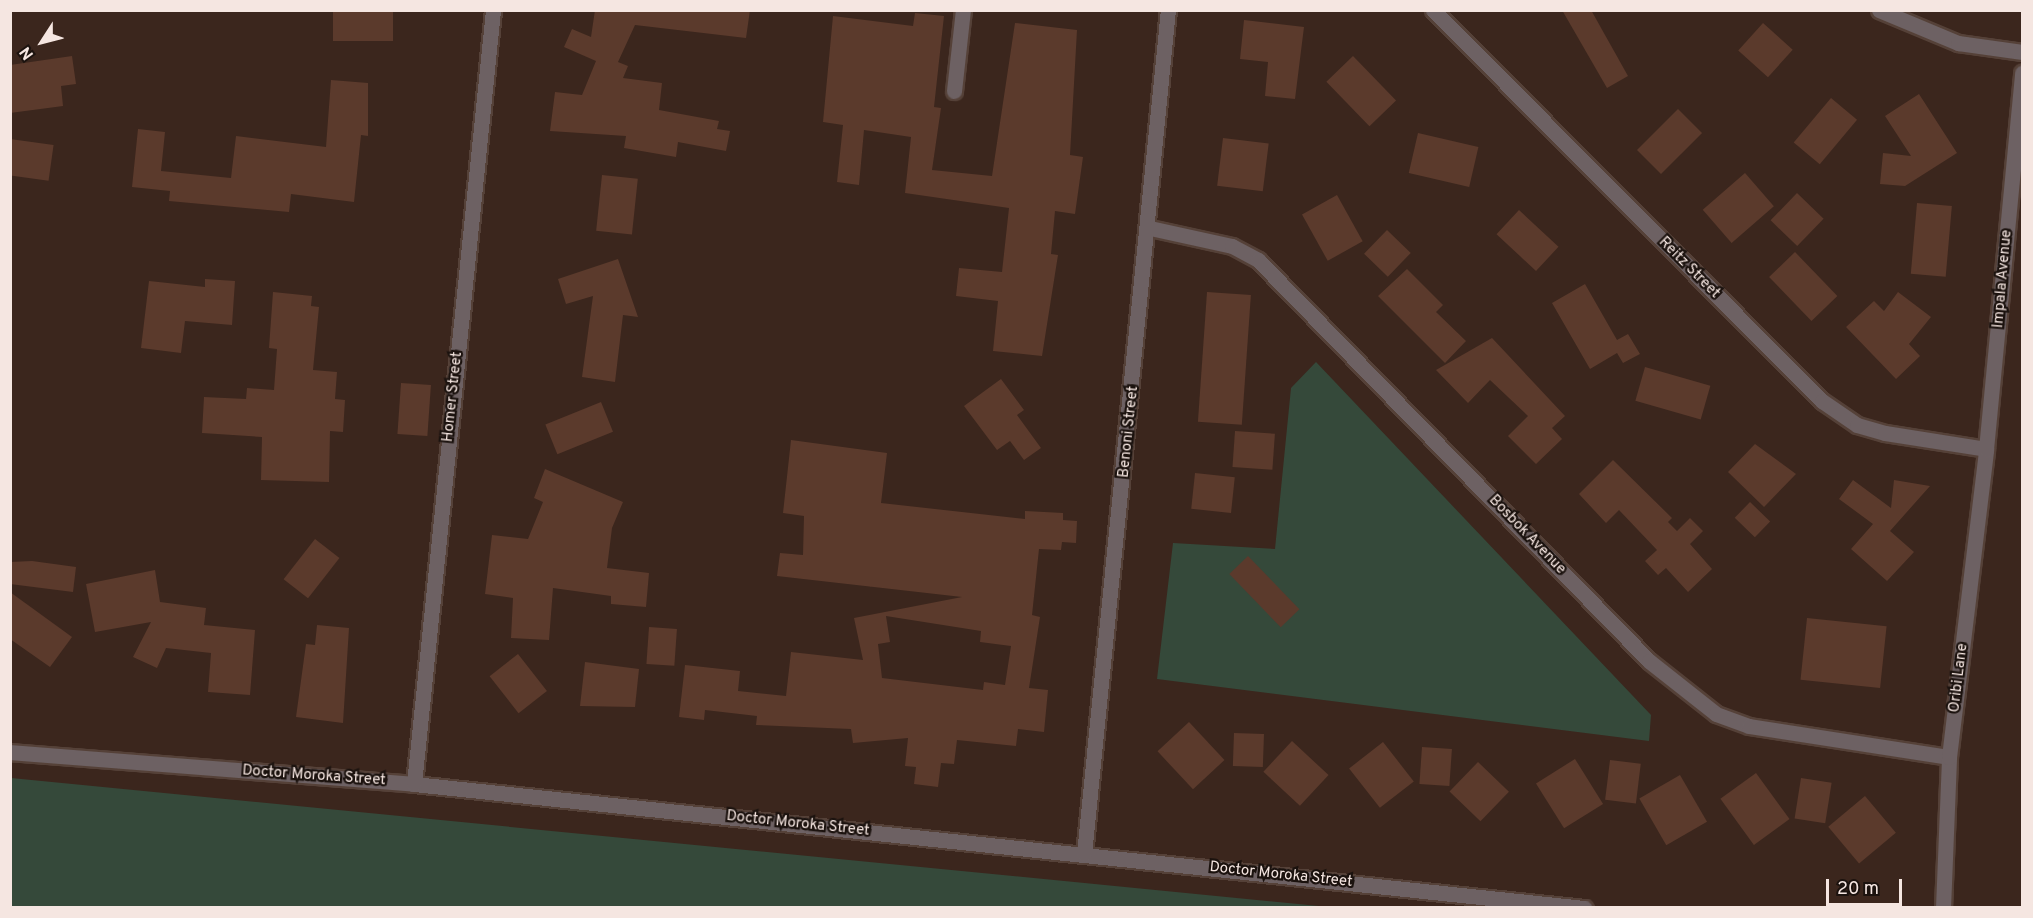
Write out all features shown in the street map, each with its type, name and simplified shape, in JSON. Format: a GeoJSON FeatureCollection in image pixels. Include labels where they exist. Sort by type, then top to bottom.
{"type":"FeatureCollection","features":[{"type":"Feature","properties":{"kind":"street","name":"Homer Street"},"geometry":{"type":"LineString","coordinates":[[414,784],[493,10]]}},
{"type":"Feature","properties":{"kind":"street"},"geometry":{"type":"LineString","coordinates":[[954,92],[963,10]]}},
{"type":"Feature","properties":{"kind":"street","name":"Benoni Street"},"geometry":{"type":"LineString","coordinates":[[1084,854],[1150,228],[1168,10]]}},
{"type":"Feature","properties":{"kind":"street","name":"Reitz Street"},"geometry":{"type":"LineString","coordinates":[[1433,10],[1822,401],[1857,425],[1885,433],[1986,449]]}},
{"type":"Feature","properties":{"kind":"street"},"geometry":{"type":"LineString","coordinates":[[1879,10],[1958,43],[2022,52]]}},
{"type":"Feature","properties":{"kind":"street","name":"Impala Avenue"},"geometry":{"type":"LineString","coordinates":[[1986,449],[2022,73]]}},
{"type":"Feature","properties":{"kind":"street","name":"Bosbok Avenue"},"geometry":{"type":"LineString","coordinates":[[1150,228],[1232,246],[1258,260],[1649,661],[1716,714],[1749,726],[1949,757]]}},
{"type":"Feature","properties":{"kind":"street","name":"Oribi Lane"},"geometry":{"type":"LineString","coordinates":[[1943,908],[1949,757],[1986,449]]}},
{"type":"Feature","properties":{"kind":"street","name":"Doctor Moroka Street"},"geometry":{"type":"LineString","coordinates":[[10,752],[414,784],[1584,908]]}},
{"type":"Feature","properties":{"kind":"green space"},"geometry":{"type":"Polygon","coordinates":[[[1316,362],[1651,715],[1649,741],[1157,679],[1173,543],[1275,549],[1291,388],[1316,362]]]}},
{"type":"Feature","properties":{"kind":"green space"},"geometry":{"type":"Polygon","coordinates":[[[11,778],[1329,907],[11,907],[11,778]]]}},
{"type":"Feature","properties":{"kind":"building"},"geometry":{"type":"Polygon","coordinates":[[[333,10],[393,10],[393,41],[333,41],[333,10]]]}},
{"type":"Feature","properties":{"kind":"building"},"geometry":{"type":"Polygon","coordinates":[[[595,10],[750,10],[746,38],[635,25],[618,62],[628,66],[623,78],[662,83],[659,110],[719,121],[717,129],[730,131],[726,151],[678,142],[676,157],[624,148],[626,136],[550,131],[555,92],[582,95],[596,61],[564,47],[572,29],[591,37],[595,10]]]}},
{"type":"Feature","properties":{"kind":"building"},"geometry":{"type":"Polygon","coordinates":[[[1562,10],[1591,10],[1628,76],[1607,88],[1562,10]]]}},
{"type":"Feature","properties":{"kind":"building"},"geometry":{"type":"Polygon","coordinates":[[[915,13],[944,16],[934,107],[941,108],[932,170],[992,176],[1015,23],[1077,30],[1070,155],[1083,157],[1075,214],[1055,211],[1051,254],[1058,255],[1042,356],[993,351],[998,301],[956,296],[959,268],[1002,272],[1009,208],[905,193],[911,137],[864,130],[859,185],[837,182],[843,125],[823,122],[833,16],[913,26],[915,13]]]}},
{"type":"Feature","properties":{"kind":"building"},"geometry":{"type":"Polygon","coordinates":[[[1244,20],[1304,27],[1295,99],[1265,96],[1268,62],[1240,59],[1244,20]]]}},
{"type":"Feature","properties":{"kind":"building"},"geometry":{"type":"Polygon","coordinates":[[[1763,23],[1793,50],[1768,77],[1738,50],[1763,23]]]}},
{"type":"Feature","properties":{"kind":"building"},"geometry":{"type":"Polygon","coordinates":[[[72,56],[76,84],[61,86],[63,106],[10,113],[10,65],[72,56]]]}},
{"type":"Feature","properties":{"kind":"building"},"geometry":{"type":"Polygon","coordinates":[[[1353,56],[1396,101],[1369,126],[1326,82],[1353,56]]]}},
{"type":"Feature","properties":{"kind":"building"},"geometry":{"type":"Polygon","coordinates":[[[331,80],[368,83],[368,136],[361,135],[354,202],[291,194],[289,212],[169,201],[170,191],[132,187],[138,129],[165,132],[161,171],[231,178],[236,136],[326,147],[331,80]]]}},
{"type":"Feature","properties":{"kind":"building"},"geometry":{"type":"Polygon","coordinates":[[[1919,94],[1957,153],[1905,186],[1880,184],[1883,153],[1911,156],[1885,116],[1919,94]]]}},
{"type":"Feature","properties":{"kind":"building"},"geometry":{"type":"Polygon","coordinates":[[[1831,98],[1857,120],[1820,164],[1794,142],[1831,98]]]}},
{"type":"Feature","properties":{"kind":"building"},"geometry":{"type":"Polygon","coordinates":[[[1678,109],[1702,133],[1661,174],[1637,150],[1678,109]]]}},
{"type":"Feature","properties":{"kind":"building"},"geometry":{"type":"Polygon","coordinates":[[[1418,133],[1478,147],[1469,187],[1409,173],[1418,133]]]}},
{"type":"Feature","properties":{"kind":"building"},"geometry":{"type":"Polygon","coordinates":[[[1223,138],[1269,144],[1263,191],[1217,186],[1223,138]]]}},
{"type":"Feature","properties":{"kind":"building"},"geometry":{"type":"Polygon","coordinates":[[[10,139],[54,145],[49,181],[10,175],[10,139]]]}},
{"type":"Feature","properties":{"kind":"building"},"geometry":{"type":"Polygon","coordinates":[[[1745,173],[1774,206],[1732,243],[1703,210],[1745,173]]]}},
{"type":"Feature","properties":{"kind":"building"},"geometry":{"type":"Polygon","coordinates":[[[602,175],[638,179],[632,234],[596,231],[602,175]]]}},
{"type":"Feature","properties":{"kind":"building"},"geometry":{"type":"Polygon","coordinates":[[[1797,193],[1824,219],[1797,246],[1771,220],[1797,193]]]}},
{"type":"Feature","properties":{"kind":"building"},"geometry":{"type":"Polygon","coordinates":[[[1337,195],[1363,241],[1328,261],[1302,214],[1337,195]]]}},
{"type":"Feature","properties":{"kind":"building"},"geometry":{"type":"Polygon","coordinates":[[[1917,203],[1952,206],[1946,277],[1911,274],[1917,203]]]}},
{"type":"Feature","properties":{"kind":"building"},"geometry":{"type":"Polygon","coordinates":[[[1519,210],[1558,247],[1536,271],[1496,234],[1519,210]]]}},
{"type":"Feature","properties":{"kind":"building"},"geometry":{"type":"Polygon","coordinates":[[[1387,230],[1411,253],[1388,277],[1364,254],[1387,230]]]}},
{"type":"Feature","properties":{"kind":"building"},"geometry":{"type":"Polygon","coordinates":[[[1795,252],[1837,296],[1811,321],[1769,277],[1795,252]]]}},
{"type":"Feature","properties":{"kind":"building"},"geometry":{"type":"Polygon","coordinates":[[[618,259],[638,317],[623,315],[615,382],[582,377],[593,296],[566,304],[558,279],[618,259]]]}},
{"type":"Feature","properties":{"kind":"building"},"geometry":{"type":"Polygon","coordinates":[[[1407,269],[1443,305],[1436,312],[1466,341],[1445,363],[1378,296],[1407,269]]]}},
{"type":"Feature","properties":{"kind":"building"},"geometry":{"type":"Polygon","coordinates":[[[205,279],[235,281],[232,325],[185,321],[181,353],[141,348],[149,281],[205,287],[205,279]]]}},
{"type":"Feature","properties":{"kind":"building"},"geometry":{"type":"Polygon","coordinates":[[[1585,284],[1617,340],[1628,334],[1640,354],[1623,363],[1617,353],[1590,369],[1552,303],[1585,284]]]}},
{"type":"Feature","properties":{"kind":"building"},"geometry":{"type":"Polygon","coordinates":[[[273,292],[312,296],[311,306],[319,307],[313,370],[337,372],[335,399],[345,400],[343,432],[330,431],[329,482],[261,480],[262,437],[202,433],[204,397],[246,399],[247,388],[274,390],[277,349],[269,348],[273,292]]]}},
{"type":"Feature","properties":{"kind":"building"},"geometry":{"type":"Polygon","coordinates":[[[1207,292],[1251,295],[1242,425],[1198,422],[1207,292]]]}},
{"type":"Feature","properties":{"kind":"building"},"geometry":{"type":"Polygon","coordinates":[[[1898,292],[1931,317],[1909,344],[1920,356],[1896,379],[1846,327],[1874,301],[1884,311],[1898,292]]]}},
{"type":"Feature","properties":{"kind":"building"},"geometry":{"type":"Polygon","coordinates":[[[1492,338],[1565,416],[1552,428],[1562,439],[1536,464],[1508,436],[1528,416],[1490,380],[1468,403],[1436,370],[1492,338]]]}},
{"type":"Feature","properties":{"kind":"building"},"geometry":{"type":"Polygon","coordinates":[[[1645,367],[1710,386],[1701,419],[1635,401],[1645,367]]]}},
{"type":"Feature","properties":{"kind":"building"},"geometry":{"type":"Polygon","coordinates":[[[1001,379],[1024,410],[1017,415],[1041,448],[1024,460],[1010,441],[997,450],[964,406],[1001,379]]]}},
{"type":"Feature","properties":{"kind":"building"},"geometry":{"type":"Polygon","coordinates":[[[401,383],[431,385],[427,436],[397,434],[401,383]]]}},
{"type":"Feature","properties":{"kind":"building"},"geometry":{"type":"Polygon","coordinates":[[[601,402],[613,432],[557,454],[545,424],[601,402]]]}},
{"type":"Feature","properties":{"kind":"building"},"geometry":{"type":"Polygon","coordinates":[[[1235,431],[1275,434],[1272,470],[1232,467],[1235,431]]]}},
{"type":"Feature","properties":{"kind":"building"},"geometry":{"type":"Polygon","coordinates":[[[791,440],[887,453],[881,503],[1025,519],[1025,511],[1063,513],[1063,520],[1077,521],[1076,543],[1062,542],[1061,550],[1039,549],[1032,615],[1040,617],[1029,688],[1048,690],[1044,732],[1018,729],[1016,746],[957,740],[954,764],[941,763],[938,787],[914,784],[916,767],[905,766],[908,738],[853,743],[851,729],[756,725],[757,716],[705,710],[704,720],[679,717],[685,665],[740,671],[738,691],[786,696],[791,652],[863,660],[854,618],[962,597],[777,576],[780,553],[803,555],[804,516],[783,513],[791,440]],[[886,616],[890,642],[878,644],[882,678],[983,690],[984,682],[1005,685],[1011,646],[980,642],[981,631],[886,616]]]}},
{"type":"Feature","properties":{"kind":"building"},"geometry":{"type":"Polygon","coordinates":[[[1755,444],[1796,474],[1764,507],[1728,472],[1755,444]]]}},
{"type":"Feature","properties":{"kind":"building"},"geometry":{"type":"Polygon","coordinates":[[[1613,460],[1672,518],[1668,522],[1677,531],[1690,518],[1703,531],[1690,544],[1712,569],[1688,592],[1666,568],[1658,575],[1645,561],[1657,550],[1619,510],[1606,523],[1579,494],[1613,460]]]}},
{"type":"Feature","properties":{"kind":"building"},"geometry":{"type":"Polygon","coordinates":[[[545,469],[623,502],[612,528],[607,568],[649,573],[646,607],[611,604],[611,596],[553,588],[549,640],[511,638],[513,598],[485,594],[492,535],[528,539],[543,502],[534,498],[545,469]]]}},
{"type":"Feature","properties":{"kind":"building"},"geometry":{"type":"Polygon","coordinates":[[[1195,473],[1235,477],[1231,513],[1191,509],[1195,473]]]}},
{"type":"Feature","properties":{"kind":"building"},"geometry":{"type":"Polygon","coordinates":[[[1853,480],[1891,508],[1894,480],[1930,486],[1890,531],[1914,552],[1887,581],[1851,549],[1873,524],[1839,499],[1853,480]]]}},
{"type":"Feature","properties":{"kind":"building"},"geometry":{"type":"Polygon","coordinates":[[[1750,502],[1770,521],[1755,537],[1735,518],[1750,502]]]}},
{"type":"Feature","properties":{"kind":"building"},"geometry":{"type":"Polygon","coordinates":[[[315,539],[339,558],[308,598],[284,579],[315,539]]]}},
{"type":"Feature","properties":{"kind":"building"},"geometry":{"type":"Polygon","coordinates":[[[1248,556],[1299,609],[1281,627],[1229,574],[1248,556]]]}},
{"type":"Feature","properties":{"kind":"building"},"geometry":{"type":"Polygon","coordinates":[[[32,561],[76,567],[73,592],[10,584],[10,562],[32,561]]]}},
{"type":"Feature","properties":{"kind":"building"},"geometry":{"type":"Polygon","coordinates":[[[155,570],[160,602],[206,608],[204,625],[255,630],[250,695],[208,692],[211,653],[166,648],[157,668],[133,657],[151,622],[95,632],[86,584],[155,570]]]}},
{"type":"Feature","properties":{"kind":"building"},"geometry":{"type":"Polygon","coordinates":[[[10,592],[72,637],[50,667],[10,639],[10,592]]]}},
{"type":"Feature","properties":{"kind":"building"},"geometry":{"type":"Polygon","coordinates":[[[1807,618],[1887,626],[1880,688],[1801,680],[1807,618]]]}},
{"type":"Feature","properties":{"kind":"building"},"geometry":{"type":"Polygon","coordinates":[[[317,625],[349,628],[343,723],[296,717],[306,644],[315,645],[317,625]]]}},
{"type":"Feature","properties":{"kind":"building"},"geometry":{"type":"Polygon","coordinates":[[[649,627],[677,629],[674,666],[646,664],[649,627]]]}},
{"type":"Feature","properties":{"kind":"building"},"geometry":{"type":"Polygon","coordinates":[[[518,654],[547,691],[519,713],[490,676],[518,654]]]}},
{"type":"Feature","properties":{"kind":"building"},"geometry":{"type":"Polygon","coordinates":[[[585,662],[639,669],[635,707],[580,706],[585,662]]]}},
{"type":"Feature","properties":{"kind":"building"},"geometry":{"type":"Polygon","coordinates":[[[1189,722],[1224,760],[1193,789],[1158,751],[1189,722]]]}},
{"type":"Feature","properties":{"kind":"building"},"geometry":{"type":"Polygon","coordinates":[[[1234,733],[1264,734],[1263,767],[1233,766],[1234,733]]]}},
{"type":"Feature","properties":{"kind":"building"},"geometry":{"type":"Polygon","coordinates":[[[1292,741],[1329,775],[1300,806],[1263,772],[1292,741]]]}},
{"type":"Feature","properties":{"kind":"building"},"geometry":{"type":"Polygon","coordinates":[[[1383,742],[1414,781],[1380,808],[1349,768],[1383,742]]]}},
{"type":"Feature","properties":{"kind":"building"},"geometry":{"type":"Polygon","coordinates":[[[1422,747],[1452,749],[1449,786],[1419,784],[1422,747]]]}},
{"type":"Feature","properties":{"kind":"building"},"geometry":{"type":"Polygon","coordinates":[[[1575,759],[1603,804],[1564,828],[1536,783],[1575,759]]]}},
{"type":"Feature","properties":{"kind":"building"},"geometry":{"type":"Polygon","coordinates":[[[1610,760],[1641,764],[1636,803],[1605,800],[1610,760]]]}},
{"type":"Feature","properties":{"kind":"building"},"geometry":{"type":"Polygon","coordinates":[[[1478,762],[1509,792],[1480,821],[1450,791],[1478,762]]]}},
{"type":"Feature","properties":{"kind":"building"},"geometry":{"type":"Polygon","coordinates":[[[1756,773],[1790,819],[1754,845],[1720,799],[1756,773]]]}},
{"type":"Feature","properties":{"kind":"building"},"geometry":{"type":"Polygon","coordinates":[[[1680,775],[1707,822],[1666,845],[1639,798],[1680,775]]]}},
{"type":"Feature","properties":{"kind":"building"},"geometry":{"type":"Polygon","coordinates":[[[1801,778],[1832,783],[1825,823],[1795,818],[1801,778]]]}},
{"type":"Feature","properties":{"kind":"building"},"geometry":{"type":"Polygon","coordinates":[[[1865,796],[1896,833],[1859,864],[1828,827],[1865,796]]]}}]}
